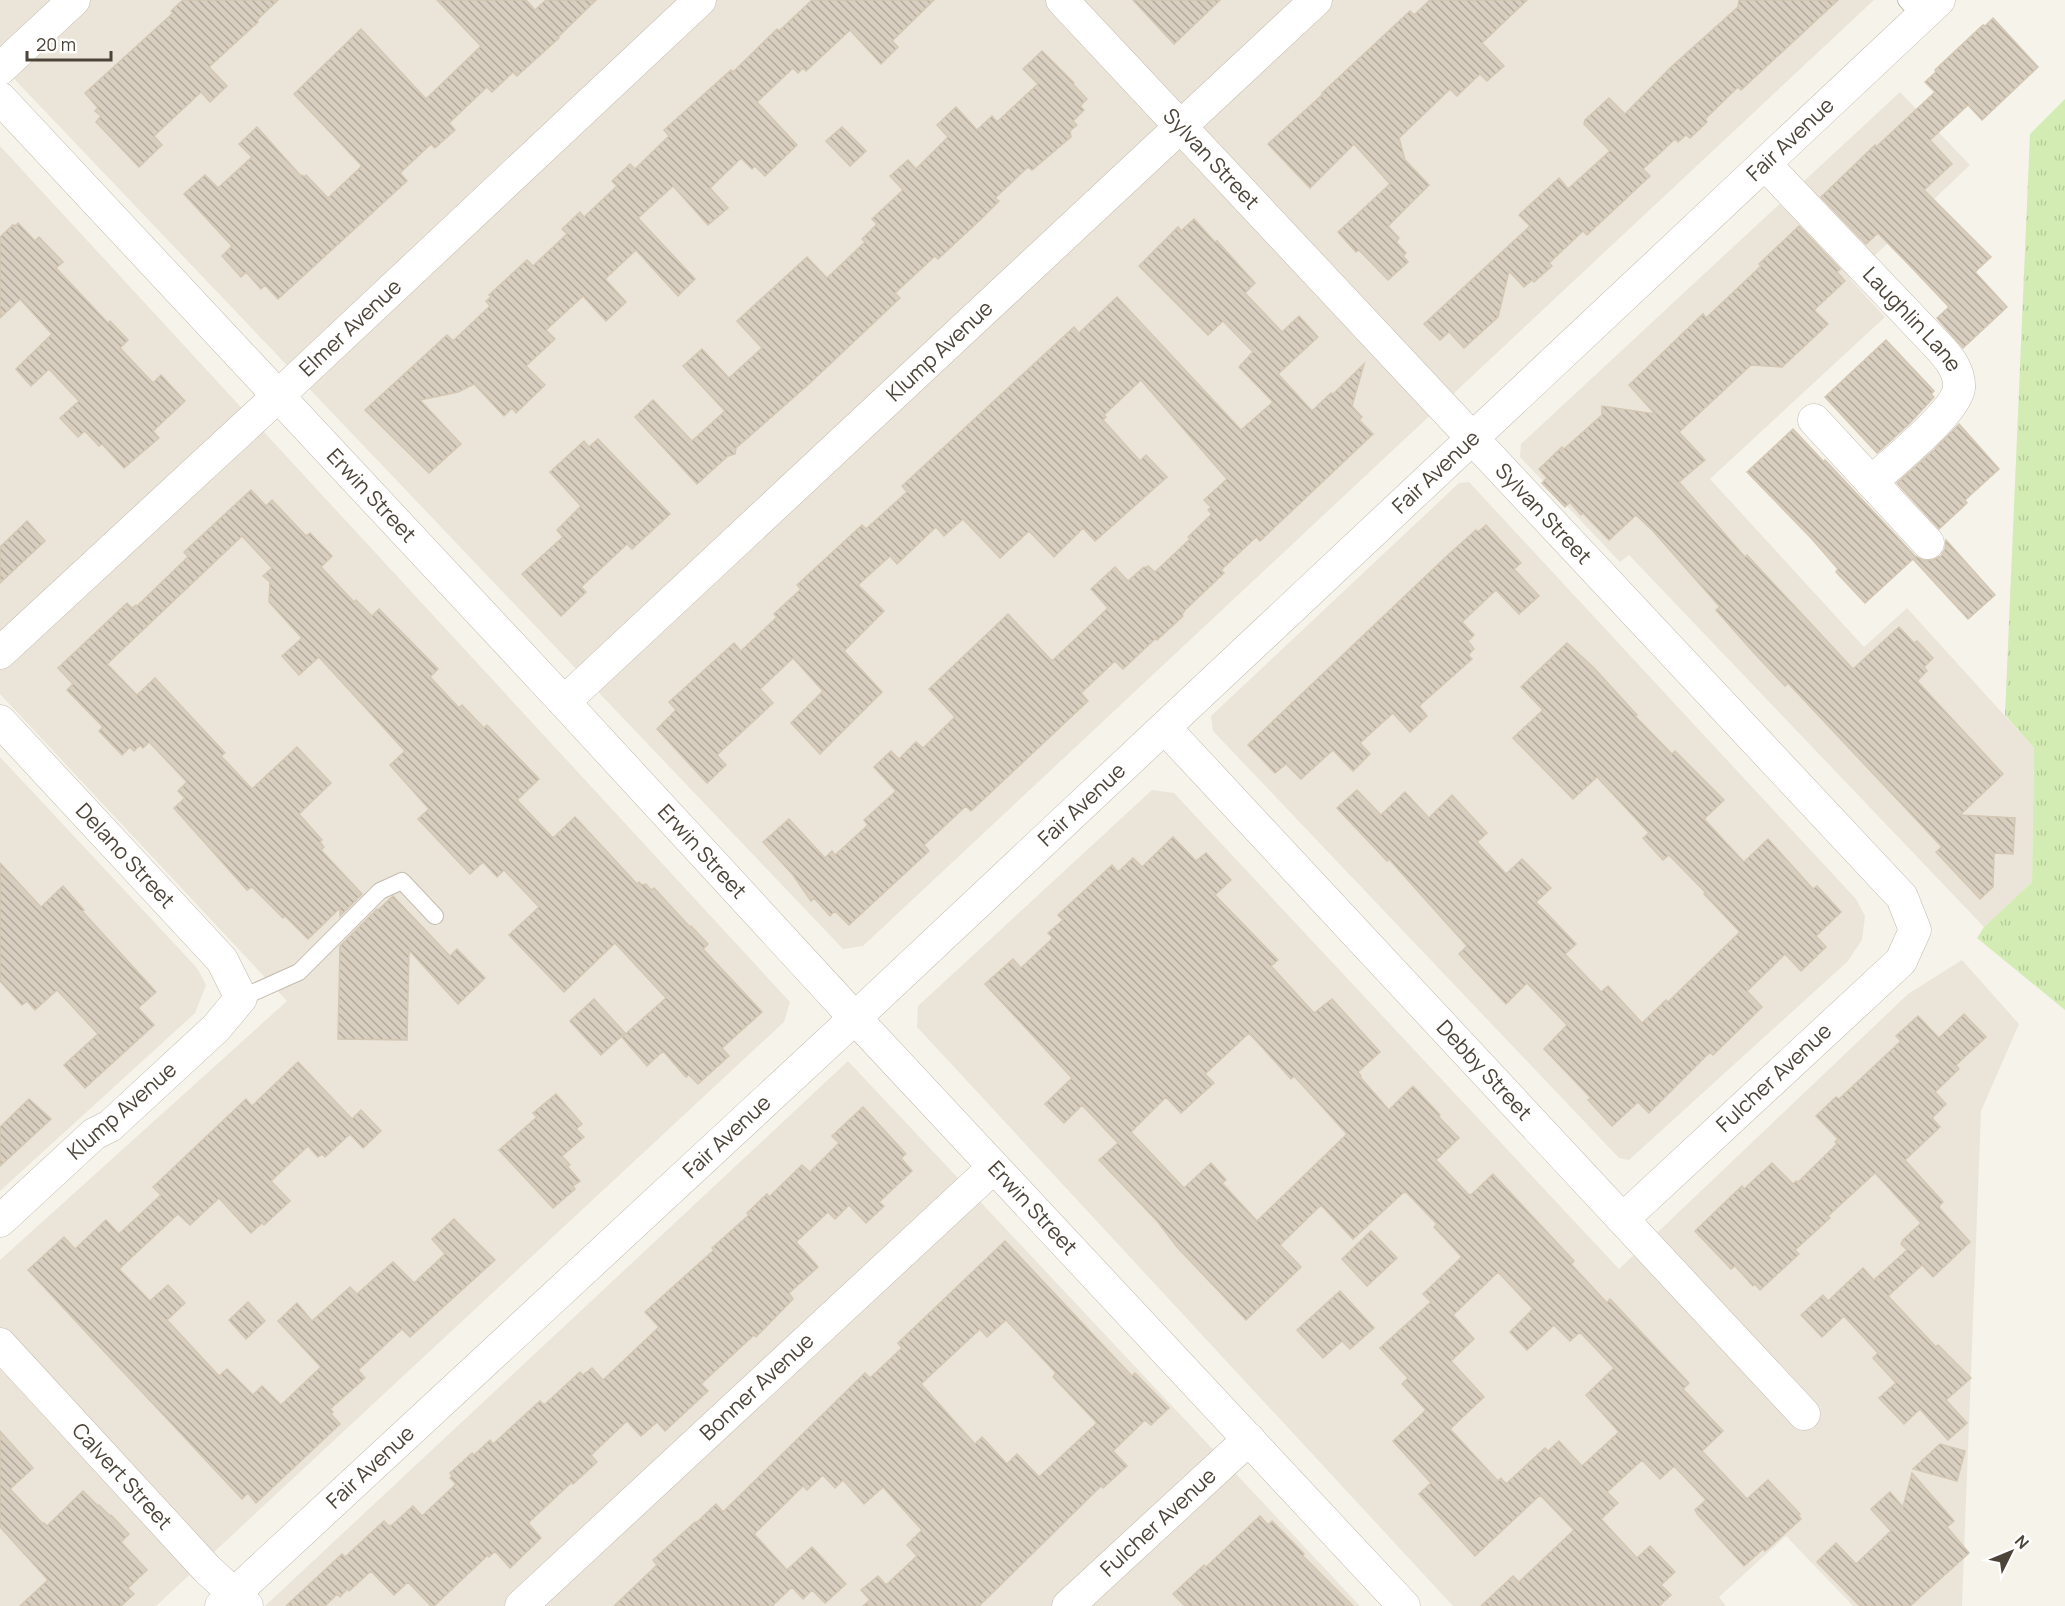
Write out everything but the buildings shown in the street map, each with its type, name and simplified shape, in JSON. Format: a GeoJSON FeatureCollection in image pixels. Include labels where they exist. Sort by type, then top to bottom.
{"type":"FeatureCollection","features":[{"type":"Feature","properties":{"kind":"street"},"geometry":{"type":"LineString","coordinates":[[0,69],[74,0]]}},
{"type":"Feature","properties":{"kind":"street","name":"Elmer Avenue"},"geometry":{"type":"LineString","coordinates":[[0,653],[700,0]]}},
{"type":"Feature","properties":{"kind":"street","name":"Sylvan Street"},"geometry":{"type":"LineString","coordinates":[[1062,0],[1902,897],[1915,930]]}},
{"type":"Feature","properties":{"kind":"street","name":"Klump Avenue"},"geometry":{"type":"LineString","coordinates":[[564,702],[1316,0]]}},
{"type":"Feature","properties":{"kind":"street","name":"Fair Avenue"},"geometry":{"type":"LineString","coordinates":[[234,1602],[1765,164],[1922,6]]}},
{"type":"Feature","properties":{"kind":"street","name":"Erwin Street"},"geometry":{"type":"LineString","coordinates":[[0,98],[1404,1606]]}},
{"type":"Feature","properties":{"kind":"street","name":"Laughlin Lane"},"geometry":{"type":"LineString","coordinates":[[1765,164],[1939,347],[1957,372],[1959,387],[1954,402],[1939,419],[1871,482]]}},
{"type":"Feature","properties":{"kind":"street"},"geometry":{"type":"LineString","coordinates":[[1814,420],[1928,543]]}},
{"type":"Feature","properties":{"kind":"street","name":"Delano Street"},"geometry":{"type":"LineString","coordinates":[[0,721],[222,960],[242,998]]}},
{"type":"Feature","properties":{"kind":"street","name":"Debby Street"},"geometry":{"type":"LineString","coordinates":[[1165,728],[1804,1414]]}},
{"type":"Feature","properties":{"kind":"street","name":"Fulcher Avenue"},"geometry":{"type":"LineString","coordinates":[[1623,1219],[1901,961],[1915,930]]}},
{"type":"Feature","properties":{"kind":"street","name":"Klump Avenue"},"geometry":{"type":"LineString","coordinates":[[0,1221],[94,1134],[110,1126],[216,1028],[242,998]]}},
{"type":"Feature","properties":{"kind":"street","name":"Bonner Avenue"},"geometry":{"type":"LineString","coordinates":[[521,1606],[994,1167]]}},
{"type":"Feature","properties":{"kind":"street","name":"Calvert Street"},"geometry":{"type":"LineString","coordinates":[[0,1344],[207,1569],[234,1602]]}},
{"type":"Feature","properties":{"kind":"street","name":"Fulcher Avenue"},"geometry":{"type":"LineString","coordinates":[[1068,1606],[1249,1439]]}},
{"type":"Feature","properties":{"kind":"lane"},"geometry":{"type":"LineString","coordinates":[[242,998],[299,972],[380,891],[402,881],[435,916]]}},
{"type":"Feature","properties":{"kind":"shaded area"},"geometry":{"type":"Polygon","coordinates":[[[0,0],[1874,0],[863,946],[843,949],[0,64],[0,0]]]}},
{"type":"Feature","properties":{"kind":"shaded area"},"geometry":{"type":"Polygon","coordinates":[[[1900,92],[1970,165],[1850,279],[1885,317],[1710,479],[1864,647],[1907,608],[2034,748],[2032,882],[1984,927],[1629,555],[1620,562],[1520,457],[1521,444],[1900,92]]]}},
{"type":"Feature","properties":{"kind":"shaded area"},"geometry":{"type":"Polygon","coordinates":[[[0,146],[790,1002],[784,1022],[156,1606],[0,1606],[0,1260],[287,1001],[0,694],[0,146]]]}},
{"type":"Feature","properties":{"kind":"shaded area"},"geometry":{"type":"Polygon","coordinates":[[[1469,482],[1856,899],[1865,916],[1862,940],[1847,962],[1629,1160],[1619,1158],[1213,731],[1211,716],[1459,483],[1469,482]]]}},
{"type":"Feature","properties":{"kind":"shaded area"},"geometry":{"type":"Polygon","coordinates":[[[0,757],[197,968],[206,985],[195,1013],[0,1191],[0,757]]]}},
{"type":"Feature","properties":{"kind":"shaded area"},"geometry":{"type":"Polygon","coordinates":[[[1152,790],[1174,793],[1619,1269],[1908,994],[1962,960],[2019,1024],[1981,1111],[1962,1606],[1853,1606],[1786,1536],[1719,1597],[1726,1606],[1453,1606],[917,1027],[918,1006],[1152,790]]]}},
{"type":"Feature","properties":{"kind":"shaded area"},"geometry":{"type":"Polygon","coordinates":[[[848,1061],[1360,1606],[265,1606],[848,1061]]]}},
{"type":"Feature","properties":{"kind":"green space"},"geometry":{"type":"Polygon","coordinates":[[[2065,99],[2065,1010],[1977,938],[1984,927],[2032,882],[2034,748],[2005,715],[2030,134],[2065,99]]]}}]}
